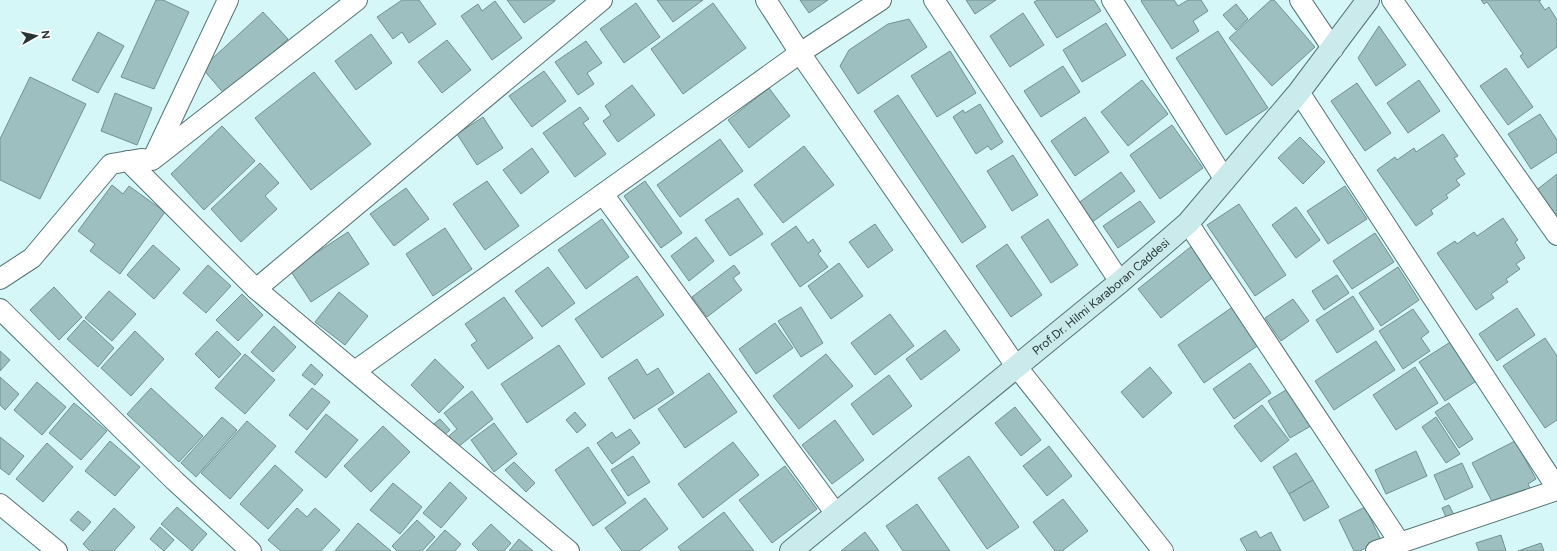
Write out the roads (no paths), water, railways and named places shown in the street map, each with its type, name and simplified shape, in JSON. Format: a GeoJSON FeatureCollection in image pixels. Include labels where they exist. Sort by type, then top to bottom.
{"type":"FeatureCollection","features":[{"type":"Feature","properties":{"kind":"street"},"geometry":{"type":"LineString","coordinates":[[152,160],[228,0]]}},
{"type":"Feature","properties":{"kind":"street"},"geometry":{"type":"LineString","coordinates":[[0,279],[32,258],[111,164],[141,159],[152,160],[358,0]]}},
{"type":"Feature","properties":{"kind":"street"},"geometry":{"type":"LineString","coordinates":[[256,289],[602,0]]}},
{"type":"Feature","properties":{"kind":"street"},"geometry":{"type":"LineString","coordinates":[[766,0],[800,53],[1016,366],[1163,551]]}},
{"type":"Feature","properties":{"kind":"street"},"geometry":{"type":"LineString","coordinates":[[355,371],[800,53],[881,0]]}},
{"type":"Feature","properties":{"kind":"street"},"geometry":{"type":"LineString","coordinates":[[934,0],[1120,282]]}},
{"type":"Feature","properties":{"kind":"street"},"geometry":{"type":"LineString","coordinates":[[1112,0],[1225,180]]}},
{"type":"Feature","properties":{"kind":"street"},"geometry":{"type":"LineString","coordinates":[[1300,0],[1333,49]]}},
{"type":"Feature","properties":{"kind":"street","name":"Prof.Dr. Hilmi Karaboran Caddesi"},"geometry":{"type":"LineString","coordinates":[[796,549],[836,514],[1120,282],[1188,223],[1300,92],[1368,0]]}},
{"type":"Feature","properties":{"kind":"street"},"geometry":{"type":"LineString","coordinates":[[1392,0],[1557,235]]}},
{"type":"Feature","properties":{"kind":"street"},"geometry":{"type":"LineString","coordinates":[[1300,92],[1557,489],[1376,551]]}},
{"type":"Feature","properties":{"kind":"street"},"geometry":{"type":"LineString","coordinates":[[128,162],[256,289],[569,551]]}},
{"type":"Feature","properties":{"kind":"street"},"geometry":{"type":"LineString","coordinates":[[603,194],[836,514]]}},
{"type":"Feature","properties":{"kind":"street"},"geometry":{"type":"LineString","coordinates":[[1188,223],[1400,543]]}},
{"type":"Feature","properties":{"kind":"street"},"geometry":{"type":"LineString","coordinates":[[0,309],[175,481],[252,551]]}},
{"type":"Feature","properties":{"kind":"street"},"geometry":{"type":"LineString","coordinates":[[0,504],[57,551]]}}]}
